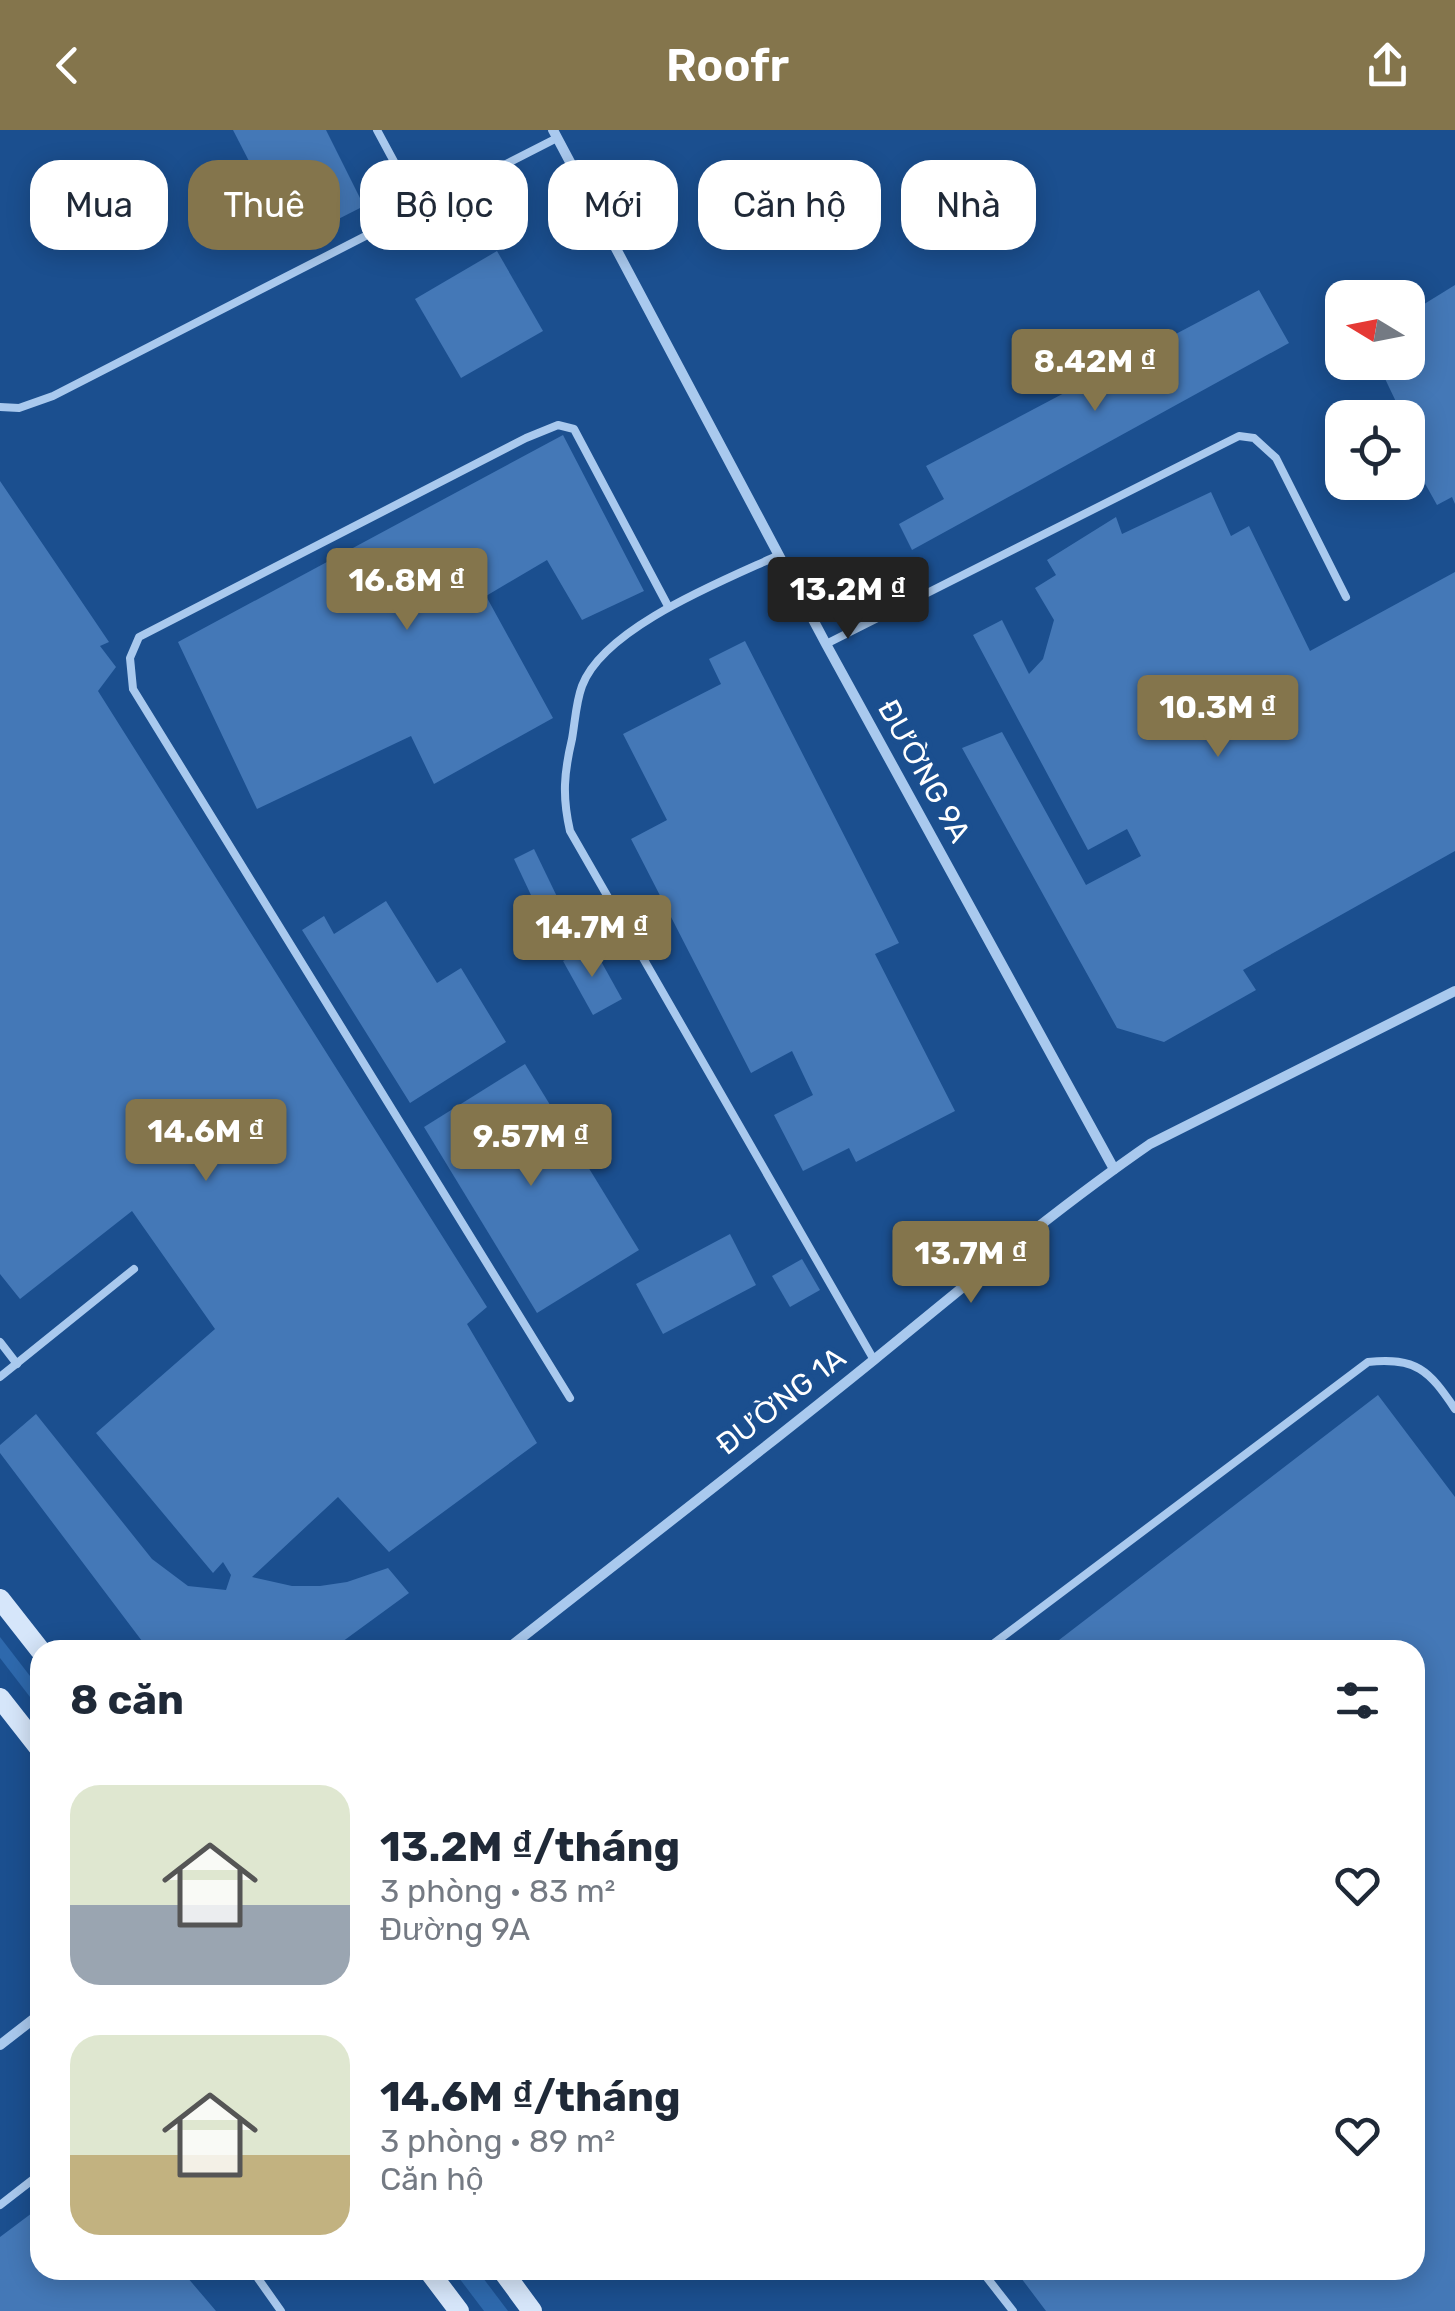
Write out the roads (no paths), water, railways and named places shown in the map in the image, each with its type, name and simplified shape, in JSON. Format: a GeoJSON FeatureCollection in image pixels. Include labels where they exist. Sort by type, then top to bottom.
{"type":"FeatureCollection","features":[{"type":"Feature","properties":{"kind":"street","name":"ĐƯỜNG 9A"},"geometry":{"type":"LineString","coordinates":[[555,134],[826,644],[1114,1169]]}},
{"type":"Feature","properties":{"kind":"street","name":"ĐƯỜNG 1A"},"geometry":{"type":"LineString","coordinates":[[519,1640],[874,1360],[1033,1228],[1150,1144],[1455,992]]}},
{"type":"Feature","properties":{"kind":"street"},"geometry":{"type":"LineString","coordinates":[[0,1599],[32,1640]]}},
{"type":"Feature","properties":{"kind":"street"},"geometry":{"type":"LineString","coordinates":[[0,1698],[30,1736]]}},
{"type":"Feature","properties":{"kind":"street"},"geometry":{"type":"LineString","coordinates":[[0,2045],[30,2022]]}},
{"type":"Feature","properties":{"kind":"street"},"geometry":{"type":"LineString","coordinates":[[436,2280],[459,2311]]}},
{"type":"Feature","properties":{"kind":"street"},"geometry":{"type":"LineString","coordinates":[[509,2280],[532,2311]]}},
{"type":"Feature","properties":{"kind":"lane"},"geometry":{"type":"LineString","coordinates":[[377,130],[393,160]]}},
{"type":"Feature","properties":{"kind":"lane"},"geometry":{"type":"LineString","coordinates":[[507,160],[555,134]]}},
{"type":"Feature","properties":{"kind":"lane"},"geometry":{"type":"LineString","coordinates":[[0,406],[19,408],[53,396],[360,238]]}},
{"type":"Feature","properties":{"kind":"lane"},"geometry":{"type":"LineString","coordinates":[[570,1398],[133,689],[130,658],[139,636],[558,424],[574,429],[668,606]]}},
{"type":"Feature","properties":{"kind":"lane"},"geometry":{"type":"LineString","coordinates":[[826,644],[1239,436],[1254,438],[1276,458],[1346,597]]}},
{"type":"Feature","properties":{"kind":"lane"},"geometry":{"type":"LineString","coordinates":[[780,555],[668,606],[604,654],[583,684],[566,760],[563,800],[570,830],[874,1360]]}},
{"type":"Feature","properties":{"kind":"lane"},"geometry":{"type":"LineString","coordinates":[[0,1378],[134,1269]]}},
{"type":"Feature","properties":{"kind":"lane"},"geometry":{"type":"LineString","coordinates":[[0,1342],[17,1364]]}},
{"type":"Feature","properties":{"kind":"lane"},"geometry":{"type":"LineString","coordinates":[[998,1640],[1368,1362],[1399,1359],[1432,1376],[1455,1409]]}},
{"type":"Feature","properties":{"kind":"lane"},"geometry":{"type":"LineString","coordinates":[[0,2206],[30,2182]]}},
{"type":"Feature","properties":{"kind":"lane"},"geometry":{"type":"LineString","coordinates":[[259,2280],[281,2311]]}},
{"type":"Feature","properties":{"kind":"lane"},"geometry":{"type":"LineString","coordinates":[[989,2280],[1013,2311]]}}]}
